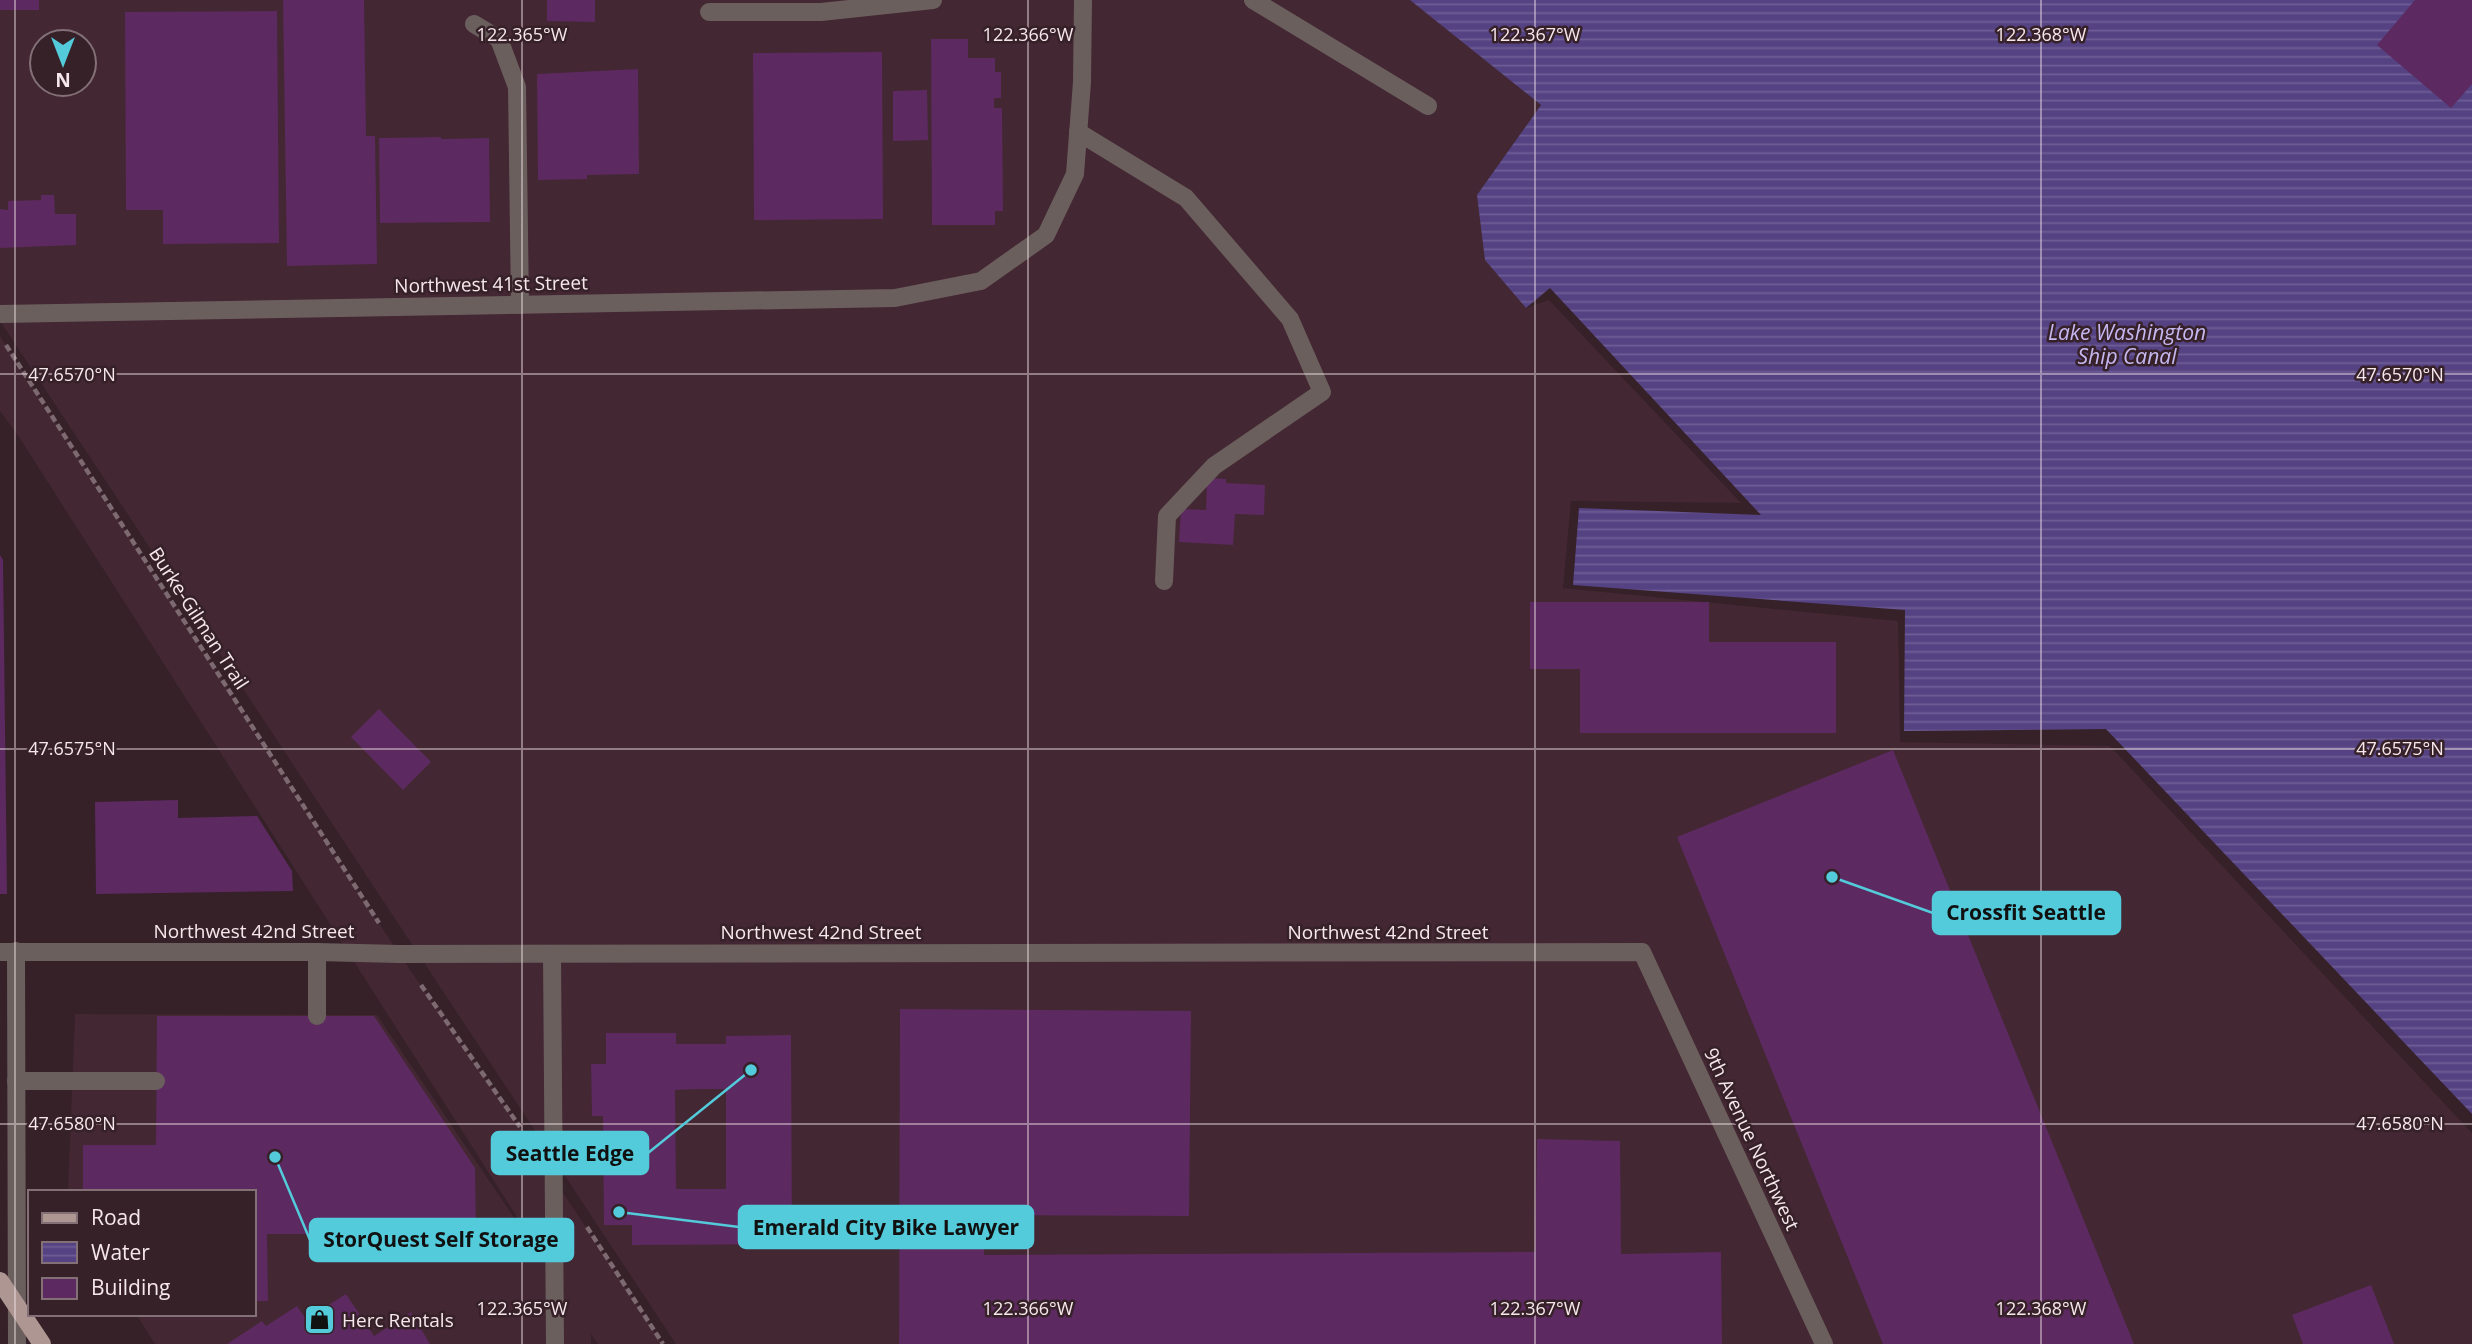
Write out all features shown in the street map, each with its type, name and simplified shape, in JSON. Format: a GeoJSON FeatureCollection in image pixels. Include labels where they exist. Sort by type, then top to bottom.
{"type":"FeatureCollection","features":[{"type":"Feature","properties":{"kind":"main road"},"geometry":{"type":"LineString","coordinates":[[0,1281],[42,1344]]}},
{"type":"Feature","properties":{"kind":"street"},"geometry":{"type":"LineString","coordinates":[[709,12],[821,12],[933,0]]}},
{"type":"Feature","properties":{"kind":"street"},"geometry":{"type":"LineString","coordinates":[[1083,0],[1082,82],[1078,132],[1186,198],[1290,319],[1322,392],[1214,466],[1167,516],[1164,581]]}},
{"type":"Feature","properties":{"kind":"street"},"geometry":{"type":"LineString","coordinates":[[1253,0],[1428,106]]}},
{"type":"Feature","properties":{"kind":"street"},"geometry":{"type":"LineString","coordinates":[[474,24],[499,39],[516,87],[520,305]]}},
{"type":"Feature","properties":{"kind":"street","name":"Northwest 41st Street"},"geometry":{"type":"LineString","coordinates":[[0,314],[895,298],[981,282],[1046,235],[1075,174],[1078,132]]}},
{"type":"Feature","properties":{"kind":"street"},"geometry":{"type":"LineString","coordinates":[[8,951],[16,1082],[17,1344]]}},
{"type":"Feature","properties":{"kind":"street","name":"Northwest 42nd Street"},"geometry":{"type":"LineString","coordinates":[[8,951],[552,954],[1642,953]]}},
{"type":"Feature","properties":{"kind":"street"},"geometry":{"type":"LineString","coordinates":[[317,952],[317,1016]]}},
{"type":"Feature","properties":{"kind":"street","name":"9th Avenue Northwest"},"geometry":{"type":"LineString","coordinates":[[1642,953],[1824,1344]]}},
{"type":"Feature","properties":{"kind":"street"},"geometry":{"type":"LineString","coordinates":[[552,954],[555,1344]]}},
{"type":"Feature","properties":{"kind":"street"},"geometry":{"type":"LineString","coordinates":[[16,1082],[156,1081]]}},
{"type":"Feature","properties":{"kind":"path","name":"Burke-Gilman Trail"},"geometry":{"type":"LineString","coordinates":[[6,346],[367,904]]}},
{"type":"Feature","properties":{"kind":"path"},"geometry":{"type":"LineString","coordinates":[[417,980],[523,1132]]}},
{"type":"Feature","properties":{"kind":"path"},"geometry":{"type":"LineString","coordinates":[[589,1231],[663,1344]]}},
{"type":"Feature","properties":{"kind":"shaded area"},"geometry":{"type":"Polygon","coordinates":[[[0,0],[1412,0],[1541,105],[1477,195],[1526,308],[1549,300],[1741,503],[1571,501],[1563,588],[1898,621],[1900,742],[2110,746],[2472,1133],[2472,1344],[676,1344],[0,321],[0,0]]]}},
{"type":"Feature","properties":{"kind":"shaded area"},"geometry":{"type":"Polygon","coordinates":[[[0,336],[399,954],[523,1132],[663,1344],[598,1344],[591,1334],[591,1344],[155,1344],[137,1316],[256,1316],[256,1190],[68,1190],[75,1014],[377,1015],[570,1300],[0,411],[0,336]]]}},
{"type":"Feature","properties":{"kind":"water","name":"Lake Washington Ship Canal"},"geometry":{"type":"Polygon","coordinates":[[[1410,0],[2472,0],[2472,1114],[2106,729],[1904,731],[1905,610],[1573,585],[1579,508],[1761,515],[1550,288],[1526,308],[1485,260],[1477,195],[1541,105],[1410,0]]]}},
{"type":"Feature","properties":{"kind":"building"},"geometry":{"type":"Polygon","coordinates":[[[0,0],[39,0],[39,10],[0,10],[0,0]]]}},
{"type":"Feature","properties":{"kind":"building"},"geometry":{"type":"Polygon","coordinates":[[[283,0],[364,0],[366,136],[375,136],[377,264],[287,266],[283,0]]]}},
{"type":"Feature","properties":{"kind":"building"},"geometry":{"type":"Polygon","coordinates":[[[547,0],[595,0],[595,22],[547,21],[547,0]]]}},
{"type":"Feature","properties":{"kind":"building"},"geometry":{"type":"Polygon","coordinates":[[[2415,0],[2472,0],[2472,84],[2451,108],[2377,45],[2415,0]]]}},
{"type":"Feature","properties":{"kind":"building"},"geometry":{"type":"Polygon","coordinates":[[[277,11],[279,243],[163,244],[163,210],[126,210],[125,12],[277,11]]]}},
{"type":"Feature","properties":{"kind":"building"},"geometry":{"type":"Polygon","coordinates":[[[931,39],[968,39],[968,58],[995,58],[995,72],[1001,72],[1001,98],[994,98],[994,108],[1002,108],[1003,211],[995,211],[995,225],[932,225],[931,39]]]}},
{"type":"Feature","properties":{"kind":"building"},"geometry":{"type":"Polygon","coordinates":[[[882,52],[883,219],[754,220],[753,53],[882,52]]]}},
{"type":"Feature","properties":{"kind":"building"},"geometry":{"type":"Polygon","coordinates":[[[638,69],[639,174],[538,180],[537,74],[638,69]]]}},
{"type":"Feature","properties":{"kind":"building"},"geometry":{"type":"Polygon","coordinates":[[[927,90],[928,140],[893,141],[893,91],[927,90]]]}},
{"type":"Feature","properties":{"kind":"building"},"geometry":{"type":"Polygon","coordinates":[[[379,138],[489,138],[490,222],[380,223],[379,138]]]}},
{"type":"Feature","properties":{"kind":"building"},"geometry":{"type":"Polygon","coordinates":[[[41,195],[54,195],[55,214],[76,214],[76,245],[0,248],[0,209],[8,210],[8,201],[41,200],[41,195]]]}},
{"type":"Feature","properties":{"kind":"building"},"geometry":{"type":"Polygon","coordinates":[[[1207,478],[1226,479],[1226,483],[1265,485],[1264,515],[1235,514],[1233,545],[1179,542],[1181,509],[1206,510],[1207,478]]]}},
{"type":"Feature","properties":{"kind":"building"},"geometry":{"type":"Polygon","coordinates":[[[0,555],[3,560],[7,894],[0,894],[0,555]]]}},
{"type":"Feature","properties":{"kind":"building"},"geometry":{"type":"Polygon","coordinates":[[[1530,602],[1709,602],[1709,642],[1836,642],[1836,733],[1580,733],[1580,669],[1530,669],[1530,602]]]}},
{"type":"Feature","properties":{"kind":"building"},"geometry":{"type":"Polygon","coordinates":[[[379,709],[431,762],[403,790],[351,737],[379,709]]]}},
{"type":"Feature","properties":{"kind":"building"},"geometry":{"type":"Polygon","coordinates":[[[1893,750],[2134,1344],[1883,1344],[1677,837],[1893,750]]]}},
{"type":"Feature","properties":{"kind":"building"},"geometry":{"type":"Polygon","coordinates":[[[178,800],[178,818],[257,816],[292,871],[293,891],[96,894],[95,802],[178,800]]]}},
{"type":"Feature","properties":{"kind":"building"},"geometry":{"type":"Polygon","coordinates":[[[900,1009],[1191,1011],[1189,1216],[984,1215],[984,1255],[1535,1252],[1537,1139],[1620,1141],[1621,1254],[1721,1252],[1722,1344],[899,1344],[900,1009]]]}},
{"type":"Feature","properties":{"kind":"building"},"geometry":{"type":"Polygon","coordinates":[[[157,1016],[374,1016],[475,1168],[476,1234],[267,1234],[268,1301],[256,1301],[256,1190],[83,1190],[83,1145],[156,1145],[157,1016]]]}},
{"type":"Feature","properties":{"kind":"building"},"geometry":{"type":"Polygon","coordinates":[[[606,1033],[676,1033],[676,1044],[726,1044],[726,1036],[791,1035],[792,1244],[632,1245],[632,1225],[604,1225],[603,1116],[592,1116],[591,1064],[606,1064],[606,1033]],[[726,1089],[675,1090],[676,1189],[726,1189],[726,1089]]]}},
{"type":"Feature","properties":{"kind":"building"},"geometry":{"type":"Polygon","coordinates":[[[2371,1285],[2394,1344],[2303,1344],[2292,1315],[2371,1285]]]}},
{"type":"Feature","properties":{"kind":"building","name":"Herc Rentals"},"geometry":{"type":"Polygon","coordinates":[[[346,1294],[374,1336],[411,1312],[430,1344],[227,1344],[262,1321],[266,1326],[297,1306],[306,1319],[346,1294]]]}},
{"type":"Feature","properties":{"kind":"place","name":"Crossfit Seattle"},"geometry":{"type":"Point","coordinates":[1832,877]}},
{"type":"Feature","properties":{"kind":"place","name":"Seattle Edge"},"geometry":{"type":"Point","coordinates":[751,1070]}},
{"type":"Feature","properties":{"kind":"place","name":"StorQuest Self Storage"},"geometry":{"type":"Point","coordinates":[275,1157]}},
{"type":"Feature","properties":{"kind":"place","name":"Emerald City Bike Lawyer"},"geometry":{"type":"Point","coordinates":[619,1212]}},
{"type":"Feature","properties":{"kind":"place","name":"Herc Rentals"},"geometry":{"type":"Point","coordinates":[319,1320]}}]}
